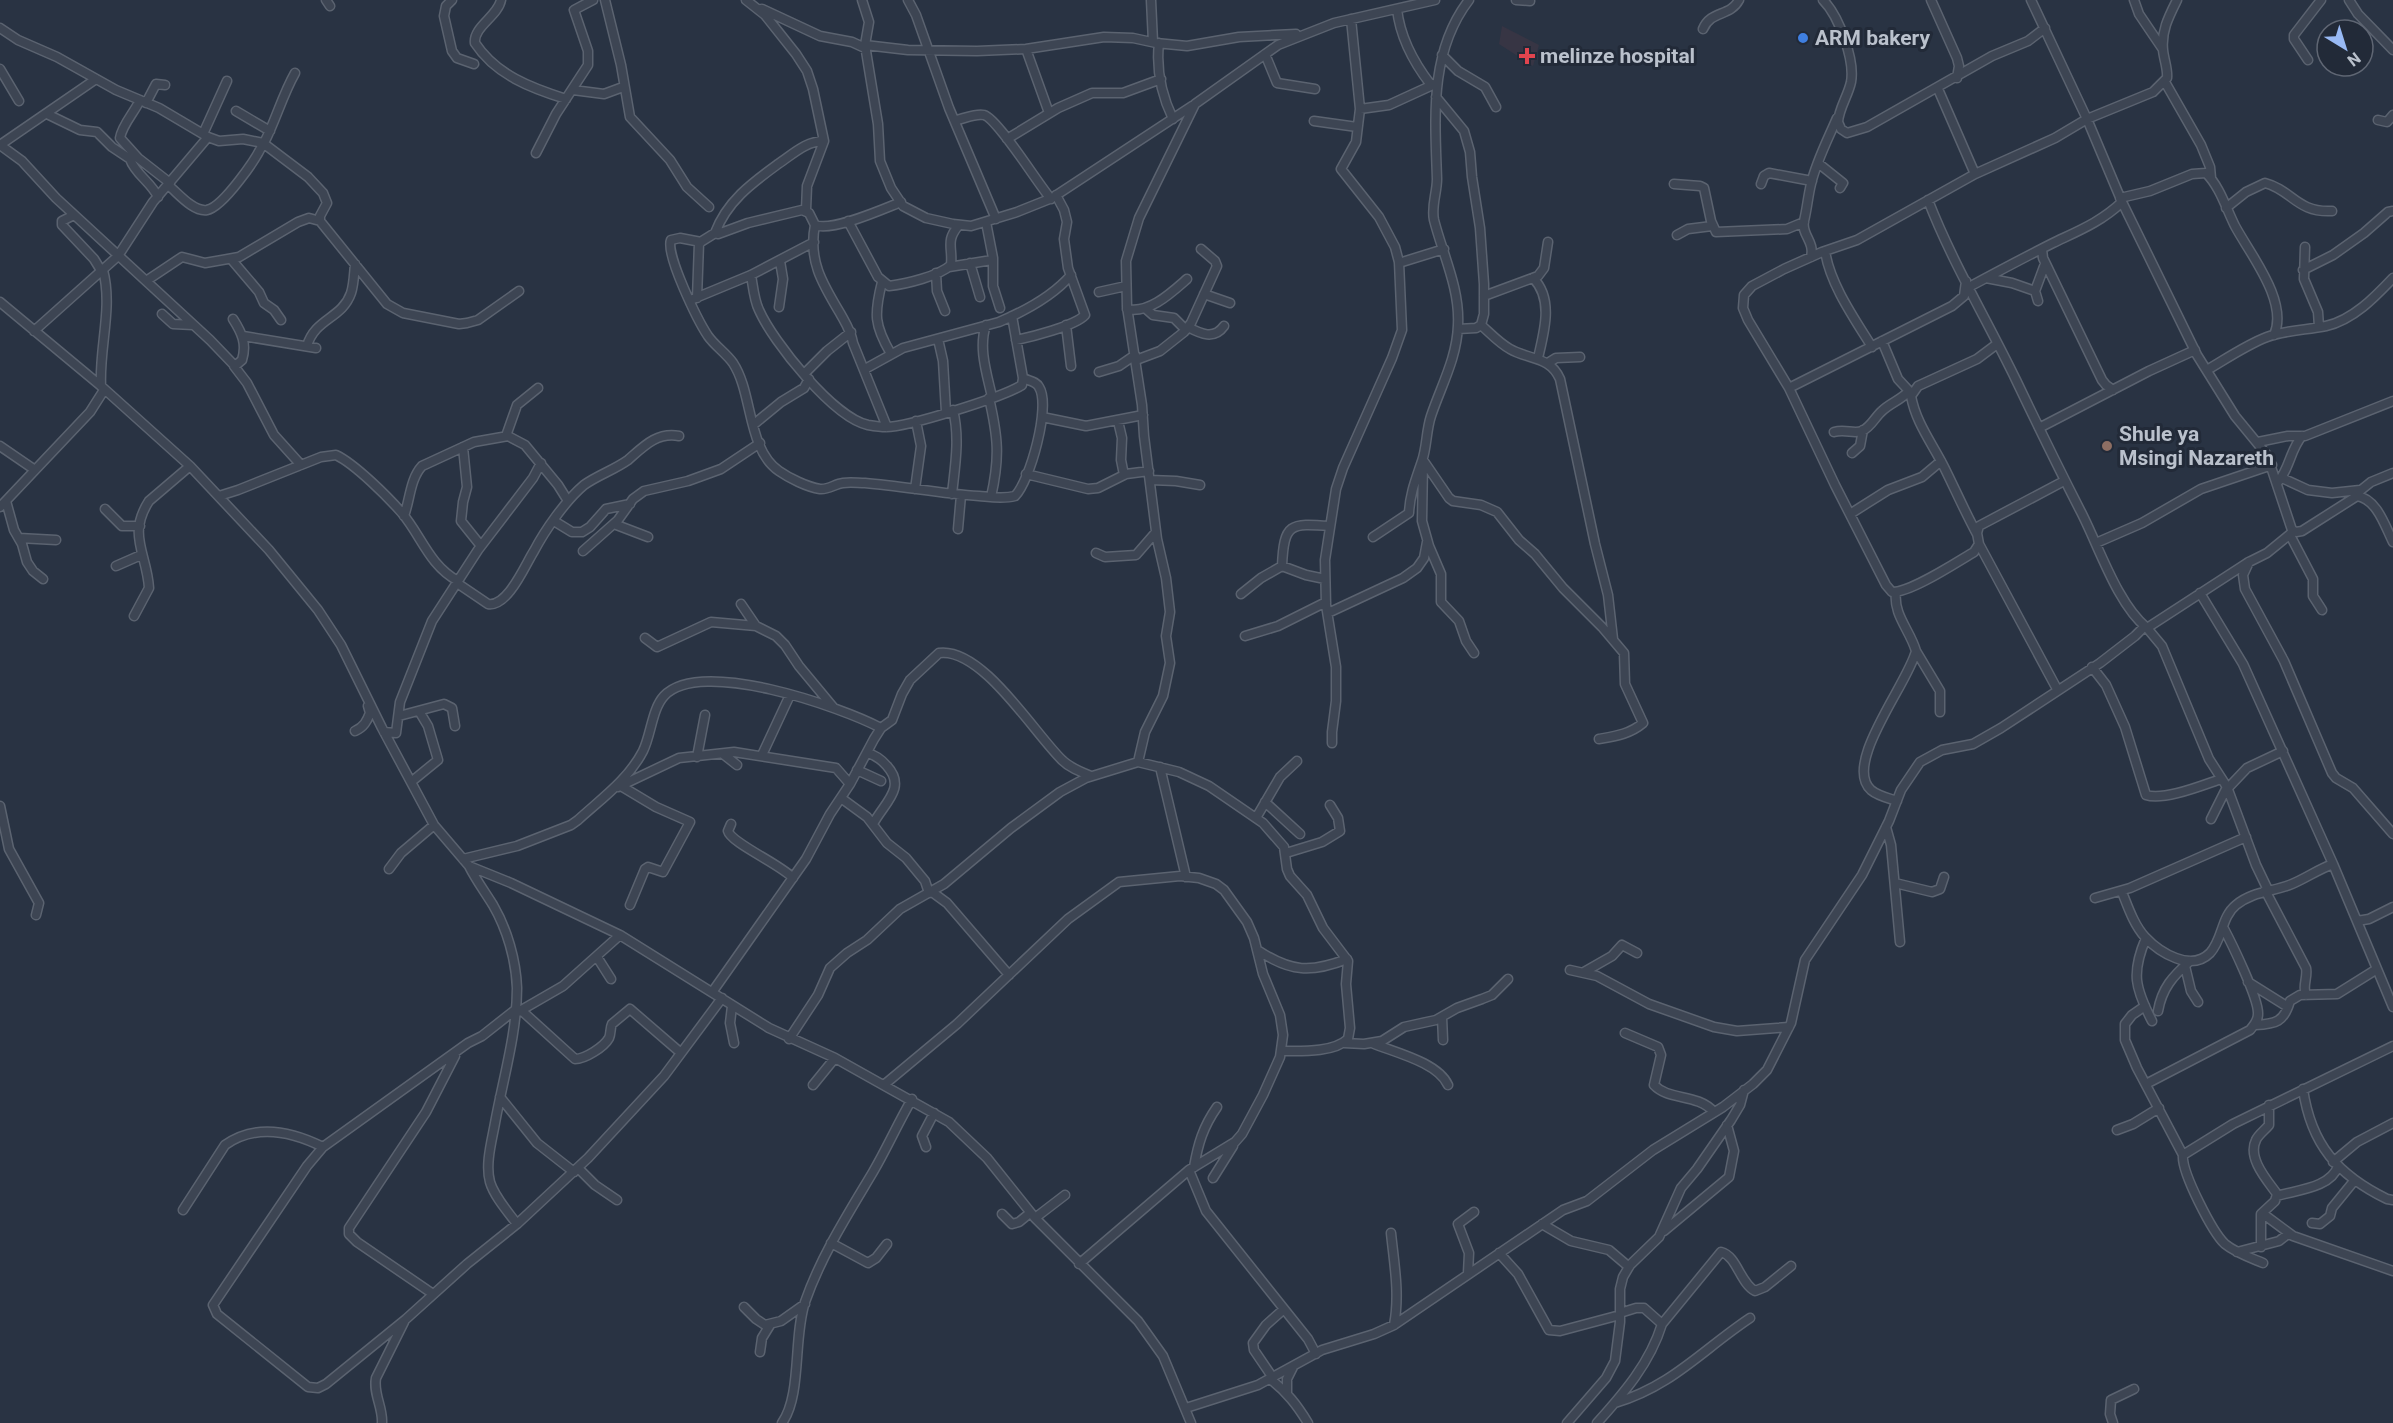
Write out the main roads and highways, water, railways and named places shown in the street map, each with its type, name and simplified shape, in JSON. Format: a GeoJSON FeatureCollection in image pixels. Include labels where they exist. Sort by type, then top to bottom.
{"type":"FeatureCollection","features":[{"type":"Feature","properties":{"kind":"place","name":"ARM bakery"},"geometry":{"type":"Point","coordinates":[1803,38]}},
{"type":"Feature","properties":{"kind":"place","name":"melinze hospital"},"geometry":{"type":"Point","coordinates":[1527,56]}},
{"type":"Feature","properties":{"kind":"place","name":"Shule ya Msingi Nazareth"},"geometry":{"type":"Point","coordinates":[2107,446]}}]}
